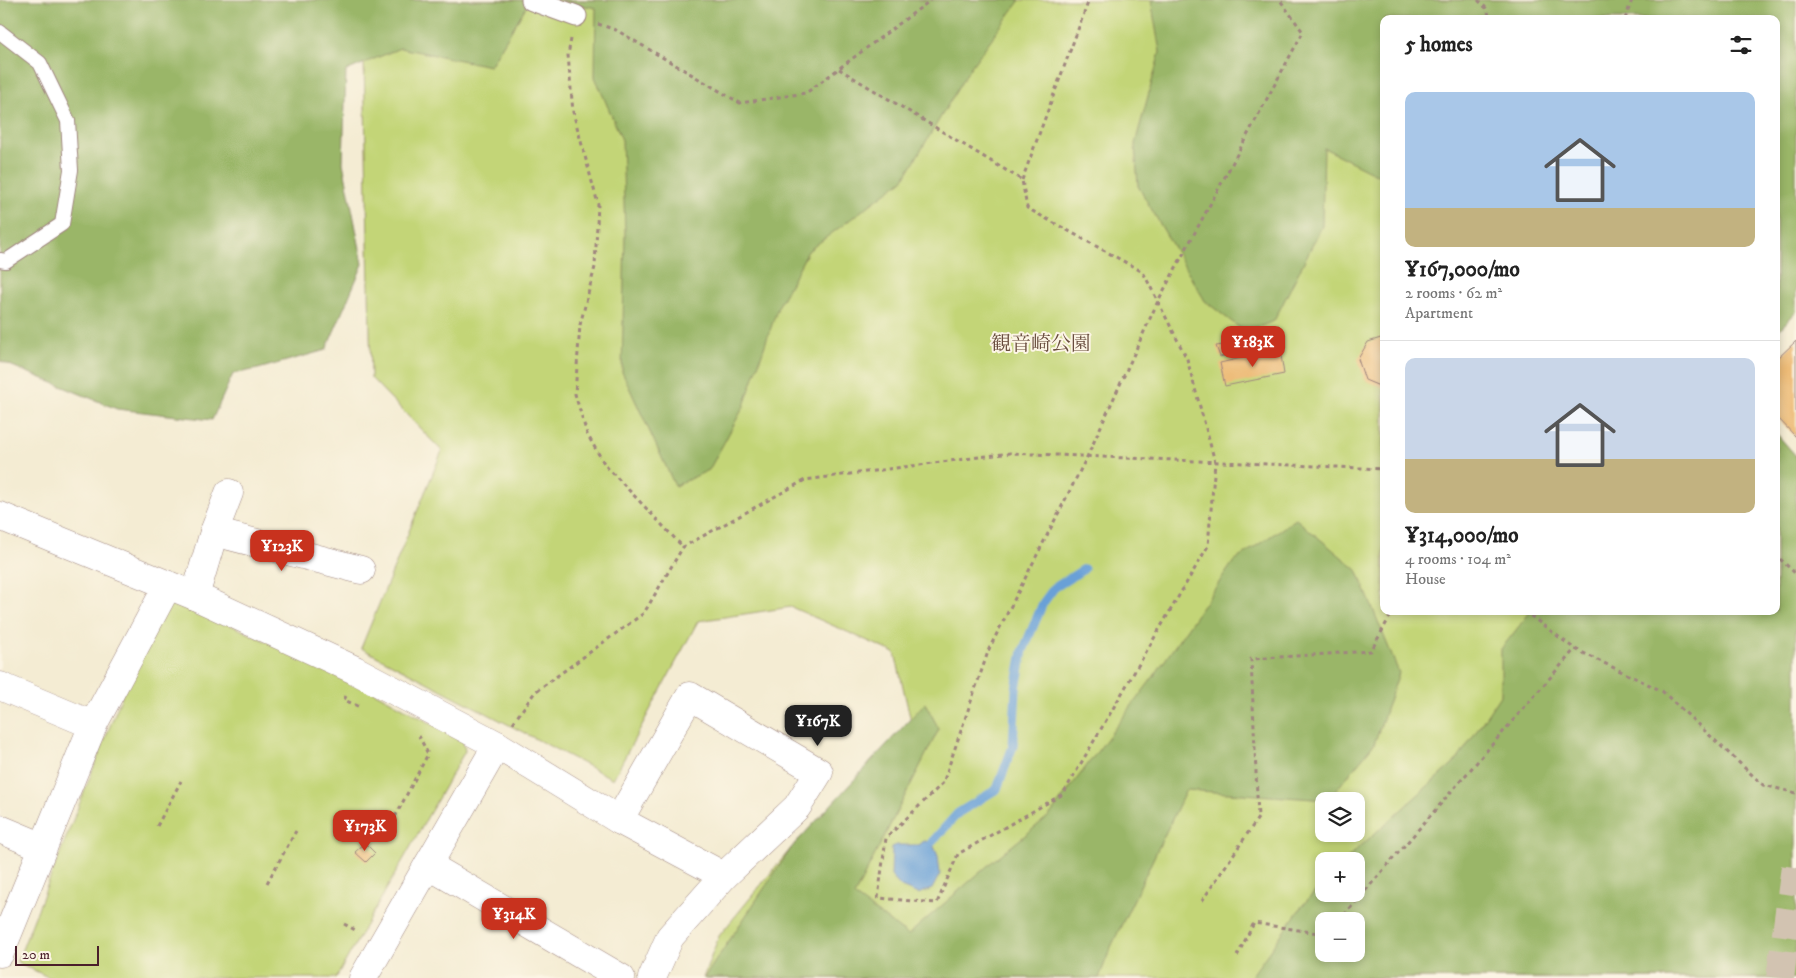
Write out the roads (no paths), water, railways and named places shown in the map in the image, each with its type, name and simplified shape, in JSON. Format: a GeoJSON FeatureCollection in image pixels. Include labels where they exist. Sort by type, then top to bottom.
{"type":"FeatureCollection","features":[{"type":"Feature","properties":{"kind":"street"},"geometry":{"type":"LineString","coordinates":[[532,0],[576,16]]}},
{"type":"Feature","properties":{"kind":"street"},"geometry":{"type":"LineString","coordinates":[[195,596],[214,532],[229,493]]}},
{"type":"Feature","properties":{"kind":"street"},"geometry":{"type":"LineString","coordinates":[[0,516],[195,596],[355,670],[497,745],[619,820],[724,876]]}},
{"type":"Feature","properties":{"kind":"street"},"geometry":{"type":"LineString","coordinates":[[214,532],[361,570]]}},
{"type":"Feature","properties":{"kind":"street"},"geometry":{"type":"LineString","coordinates":[[0,953],[93,725],[168,585]]}},
{"type":"Feature","properties":{"kind":"street"},"geometry":{"type":"LineString","coordinates":[[0,686],[93,725]]}},
{"type":"Feature","properties":{"kind":"street"},"geometry":{"type":"LineString","coordinates":[[619,820],[690,696],[819,772],[797,807],[724,876],[670,937],[652,978]]}},
{"type":"Feature","properties":{"kind":"street"},"geometry":{"type":"LineString","coordinates":[[363,978],[497,745]]}},
{"type":"Feature","properties":{"kind":"street"},"geometry":{"type":"LineString","coordinates":[[0,829],[43,847]]}},
{"type":"Feature","properties":{"kind":"street"},"geometry":{"type":"LineString","coordinates":[[428,865],[622,978]]}},
{"type":"Feature","properties":{"kind":"lane"},"geometry":{"type":"LineString","coordinates":[[0,32],[40,63],[68,121],[71,170],[62,224],[6,261],[0,260]]}},
{"type":"Feature","properties":{"kind":"water"},"geometry":{"type":"Polygon","coordinates":[[[924,841],[932,842],[938,856],[940,874],[932,889],[918,894],[901,887],[891,876],[892,847],[897,845],[919,845],[924,841]]]}},
{"type":"Feature","properties":{"kind":"waterway"},"geometry":{"type":"LineString","coordinates":[[932,842],[958,813],[997,789],[1013,746],[1016,689],[1023,651],[1043,603],[1054,588],[1084,569]]}},
{"type":"Feature","properties":{"kind":"tunnel"},"geometry":{"type":"LineString","coordinates":[[1780,978],[1796,859]]}},
{"type":"Feature","properties":{"kind":"park label","name":"観音崎公園"},"geometry":{"type":"Point","coordinates":[1041,343]}}]}
